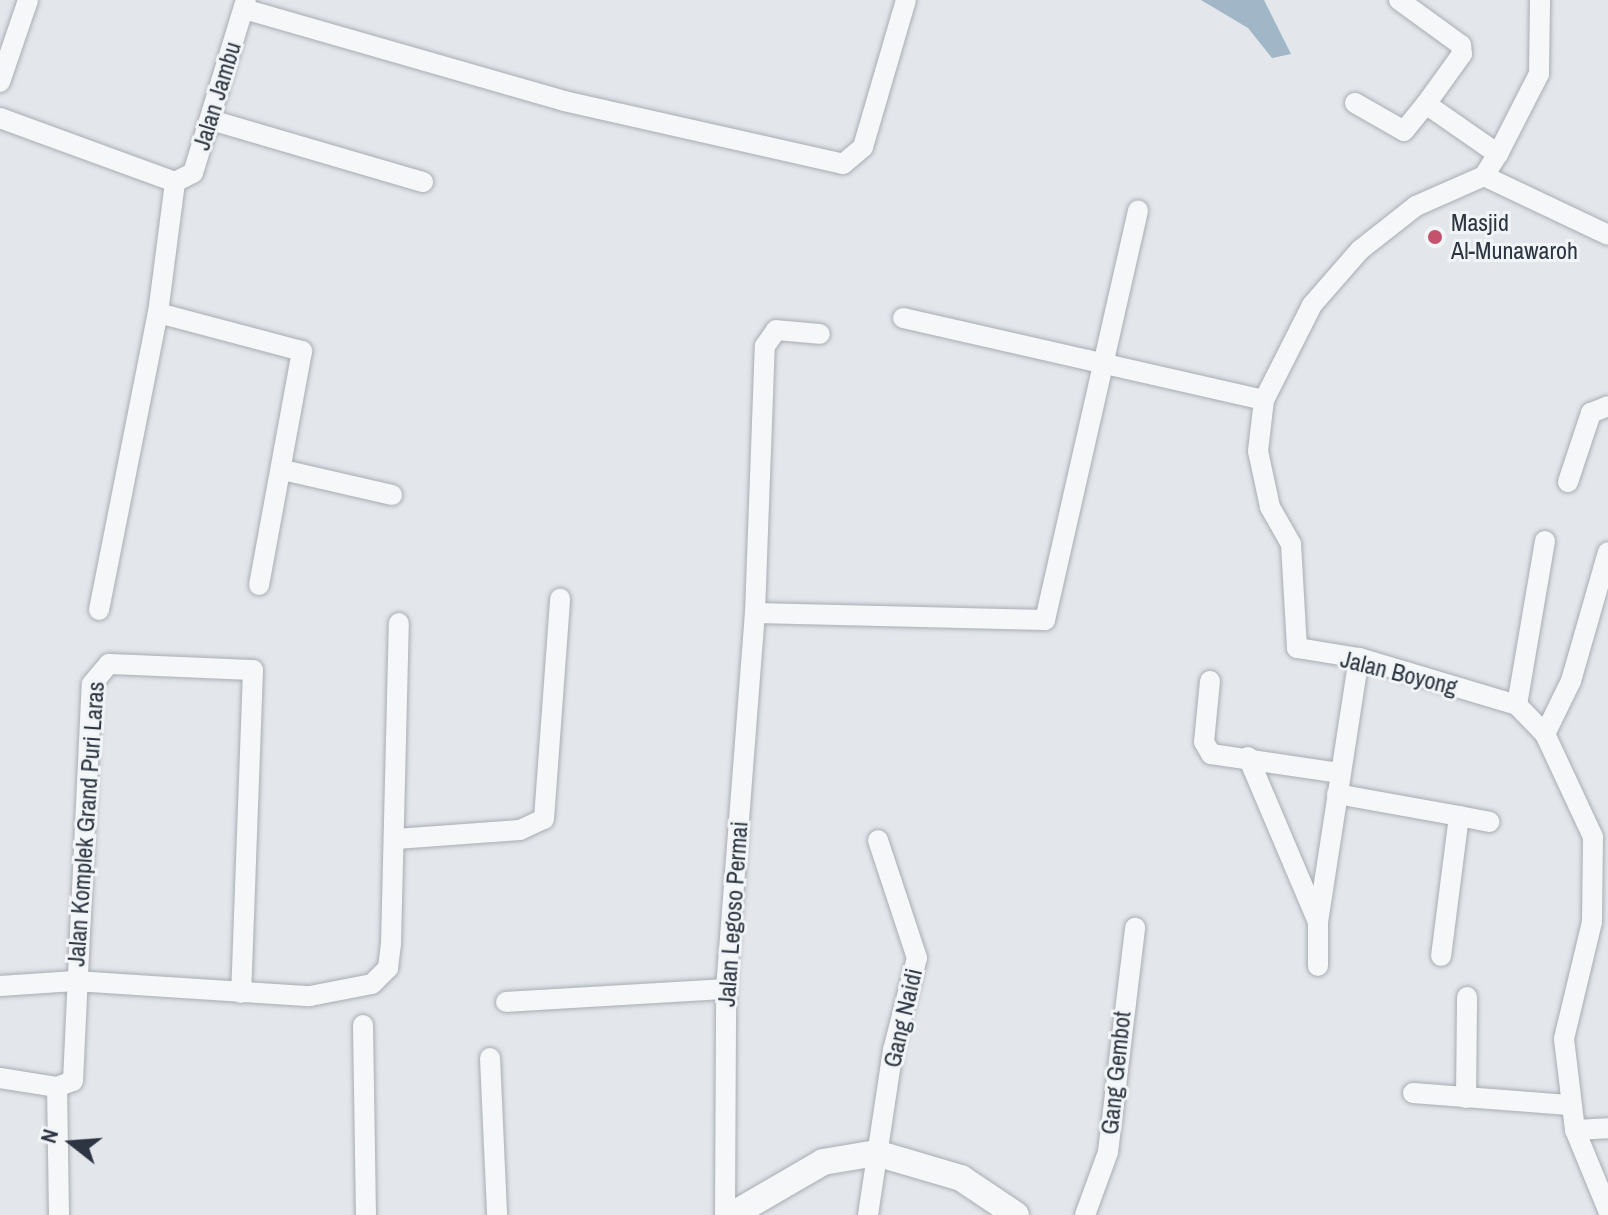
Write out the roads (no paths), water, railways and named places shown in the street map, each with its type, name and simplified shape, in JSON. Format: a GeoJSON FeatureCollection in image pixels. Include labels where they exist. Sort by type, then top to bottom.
{"type":"FeatureCollection","features":[{"type":"Feature","properties":{"kind":"street"},"geometry":{"type":"LineString","coordinates":[[0,82],[28,0]]}},
{"type":"Feature","properties":{"kind":"street"},"geometry":{"type":"LineString","coordinates":[[245,4],[564,101],[843,164],[863,147],[906,0]]}},
{"type":"Feature","properties":{"kind":"street"},"geometry":{"type":"LineString","coordinates":[[1355,103],[1404,131],[1426,104],[1461,45],[1399,0]]}},
{"type":"Feature","properties":{"kind":"street"},"geometry":{"type":"LineString","coordinates":[[903,318],[1264,400],[1312,305],[1360,250],[1416,206],[1484,176],[1539,74],[1540,0]]}},
{"type":"Feature","properties":{"kind":"street","name":"Jalan Jambu"},"geometry":{"type":"LineString","coordinates":[[175,182],[193,173],[245,4]]}},
{"type":"Feature","properties":{"kind":"street"},"geometry":{"type":"LineString","coordinates":[[1426,104],[1498,154]]}},
{"type":"Feature","properties":{"kind":"street"},"geometry":{"type":"LineString","coordinates":[[0,118],[175,182],[158,313],[99,610]]}},
{"type":"Feature","properties":{"kind":"street"},"geometry":{"type":"LineString","coordinates":[[211,120],[423,182]]}},
{"type":"Feature","properties":{"kind":"street"},"geometry":{"type":"LineString","coordinates":[[1484,176],[1608,235]]}},
{"type":"Feature","properties":{"kind":"street"},"geometry":{"type":"LineString","coordinates":[[755,613],[1045,620],[1106,363],[1138,210]]}},
{"type":"Feature","properties":{"kind":"street"},"geometry":{"type":"LineString","coordinates":[[158,313],[297,345],[303,357],[259,585]]}},
{"type":"Feature","properties":{"kind":"street","name":"Jalan Legoso Permai"},"geometry":{"type":"LineString","coordinates":[[725,1215],[726,989],[755,613],[765,346],[776,330],[820,334]]}},
{"type":"Feature","properties":{"kind":"street","name":"Jalan Boyong"},"geometry":{"type":"LineString","coordinates":[[1264,400],[1261,481],[1294,561],[1292,641],[1303,652],[1359,658],[1517,705],[1545,734],[1595,849],[1592,922],[1564,1039],[1569,1105],[1575,1130],[1608,1210]]}},
{"type":"Feature","properties":{"kind":"street"},"geometry":{"type":"LineString","coordinates":[[1568,482],[1591,413],[1608,406]]}},
{"type":"Feature","properties":{"kind":"street"},"geometry":{"type":"LineString","coordinates":[[283,470],[392,495]]}},
{"type":"Feature","properties":{"kind":"street"},"geometry":{"type":"LineString","coordinates":[[1517,705],[1545,541]]}},
{"type":"Feature","properties":{"kind":"street"},"geometry":{"type":"LineString","coordinates":[[1545,734],[1571,681],[1608,552]]}},
{"type":"Feature","properties":{"kind":"street"},"geometry":{"type":"LineString","coordinates":[[396,839],[520,830],[544,819],[560,599]]}},
{"type":"Feature","properties":{"kind":"street","name":"Jalan Komplek Grand Puri Laras"},"geometry":{"type":"LineString","coordinates":[[0,986],[75,981],[310,996],[372,984],[388,968],[396,839],[399,623]]}},
{"type":"Feature","properties":{"kind":"street"},"geometry":{"type":"LineString","coordinates":[[1318,966],[1318,922],[1359,658]]}},
{"type":"Feature","properties":{"kind":"street","name":"Jalan Komplek Grand Puri Laras"},"geometry":{"type":"LineString","coordinates":[[57,1087],[73,1081],[75,981],[97,671],[109,664],[242,665],[256,679],[241,993]]}},
{"type":"Feature","properties":{"kind":"street"},"geometry":{"type":"LineString","coordinates":[[1210,681],[1205,746],[1211,754],[1248,757],[1339,773]]}},
{"type":"Feature","properties":{"kind":"street"},"geometry":{"type":"LineString","coordinates":[[1248,757],[1318,922]]}},
{"type":"Feature","properties":{"kind":"street"},"geometry":{"type":"LineString","coordinates":[[1337,794],[1489,822]]}},
{"type":"Feature","properties":{"kind":"street"},"geometry":{"type":"LineString","coordinates":[[1441,956],[1459,816]]}},
{"type":"Feature","properties":{"kind":"street","name":"Gang Naidi"},"geometry":{"type":"LineString","coordinates":[[868,1215],[876,1153],[917,958],[878,840]]}},
{"type":"Feature","properties":{"kind":"street","name":"Gang Gembot"},"geometry":{"type":"LineString","coordinates":[[1085,1215],[1108,1152],[1135,928]]}},
{"type":"Feature","properties":{"kind":"street"},"geometry":{"type":"LineString","coordinates":[[506,1002],[726,989]]}},
{"type":"Feature","properties":{"kind":"street"},"geometry":{"type":"LineString","coordinates":[[1466,1098],[1467,997]]}},
{"type":"Feature","properties":{"kind":"street"},"geometry":{"type":"LineString","coordinates":[[363,1025],[366,1215]]}},
{"type":"Feature","properties":{"kind":"street"},"geometry":{"type":"LineString","coordinates":[[490,1058],[497,1215]]}},
{"type":"Feature","properties":{"kind":"street"},"geometry":{"type":"LineString","coordinates":[[0,1078],[57,1087],[59,1215]]}},
{"type":"Feature","properties":{"kind":"street"},"geometry":{"type":"LineString","coordinates":[[1413,1093],[1569,1105]]}},
{"type":"Feature","properties":{"kind":"street"},"geometry":{"type":"LineString","coordinates":[[1575,1130],[1608,1128]]}},
{"type":"Feature","properties":{"kind":"street"},"geometry":{"type":"LineString","coordinates":[[732,1215],[823,1162],[876,1153],[961,1178],[1016,1215]]}},
{"type":"Feature","properties":{"kind":"water"},"geometry":{"type":"Polygon","coordinates":[[[1201,0],[1264,0],[1291,54],[1272,58],[1248,28],[1201,0]]]}},
{"type":"Feature","properties":{"kind":"place","name":"Masjid Al-Munawaroh"},"geometry":{"type":"Point","coordinates":[1435,237]}}]}
